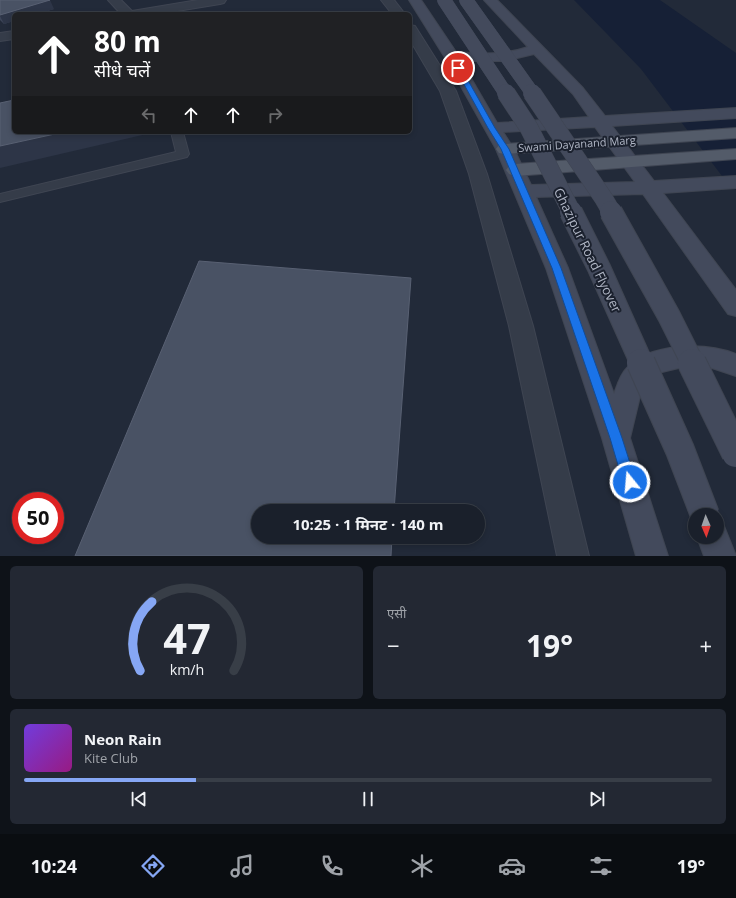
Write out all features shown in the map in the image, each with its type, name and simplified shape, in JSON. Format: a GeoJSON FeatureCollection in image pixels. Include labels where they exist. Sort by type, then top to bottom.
{"type":"FeatureCollection","features":[{"type":"Feature","properties":{"kind":"main road"},"geometry":{"type":"LineString","coordinates":[[415,0],[451,56],[505,149],[524,190],[557,268],[616,438],[652,556]]}},
{"type":"Feature","properties":{"kind":"main road","name":"Ghazipur Road Flyover"},"geometry":{"type":"LineString","coordinates":[[444,0],[529,128],[599,268],[680,450],[702,508]]}},
{"type":"Feature","properties":{"kind":"main road"},"geometry":{"type":"LineString","coordinates":[[466,0],[545,111],[604,199],[669,316],[736,452]]}},
{"type":"Feature","properties":{"kind":"main road"},"geometry":{"type":"LineString","coordinates":[[490,0],[578,91],[736,307]]}},
{"type":"Feature","properties":{"kind":"main road"},"geometry":{"type":"LineString","coordinates":[[451,56],[491,58],[524,54],[537,48]]}},
{"type":"Feature","properties":{"kind":"main road"},"geometry":{"type":"LineString","coordinates":[[492,128],[736,114]]}},
{"type":"Feature","properties":{"kind":"main road","name":"Swami Dayanand Marg"},"geometry":{"type":"LineString","coordinates":[[505,149],[736,134]]}},
{"type":"Feature","properties":{"kind":"main road","name":"Swami Dayanand Marg"},"geometry":{"type":"LineString","coordinates":[[515,170],[736,154]]}},
{"type":"Feature","properties":{"kind":"main road"},"geometry":{"type":"LineString","coordinates":[[524,190],[649,188],[736,182]]}},
{"type":"Feature","properties":{"kind":"main road"},"geometry":{"type":"LineString","coordinates":[[616,438],[627,395],[634,377],[650,364],[670,358],[708,356],[736,365]]}},
{"type":"Feature","properties":{"kind":"main road"},"geometry":{"type":"LineString","coordinates":[[716,544],[720,556]]}},
{"type":"Feature","properties":{"kind":"street"},"geometry":{"type":"LineString","coordinates":[[114,0],[126,12]]}},
{"type":"Feature","properties":{"kind":"street"},"geometry":{"type":"LineString","coordinates":[[149,12],[220,0]]}},
{"type":"Feature","properties":{"kind":"street"},"geometry":{"type":"LineString","coordinates":[[387,0],[397,12]]}},
{"type":"Feature","properties":{"kind":"street"},"geometry":{"type":"LineString","coordinates":[[412,32],[448,91],[478,174],[521,326],[573,556]]}},
{"type":"Feature","properties":{"kind":"street"},"geometry":{"type":"LineString","coordinates":[[0,37],[12,35]]}},
{"type":"Feature","properties":{"kind":"lane"},"geometry":{"type":"LineString","coordinates":[[0,198],[183,154],[178,134]]}},
{"type":"Feature","properties":{"kind":"water"},"geometry":{"type":"Polygon","coordinates":[[[574,0],[660,0],[736,53],[736,190],[725,180],[641,69],[574,0]]]}},
{"type":"Feature","properties":{"kind":"building"},"geometry":{"type":"Polygon","coordinates":[[[0,0],[50,0],[0,15],[0,0]]]}},
{"type":"Feature","properties":{"kind":"building"},"geometry":{"type":"Polygon","coordinates":[[[12,100],[12,134],[55,134],[0,146],[0,103],[12,100]]]}},
{"type":"Feature","properties":{"kind":"building"},"geometry":{"type":"Polygon","coordinates":[[[199,261],[411,278],[395,504],[251,504],[251,544],[392,544],[391,556],[75,556],[199,261]]]}},
{"type":"Feature","properties":{"kind":"route"},"geometry":{"type":"LineString","coordinates":[[458,68],[505,149],[557,268],[630,482]]}}]}
